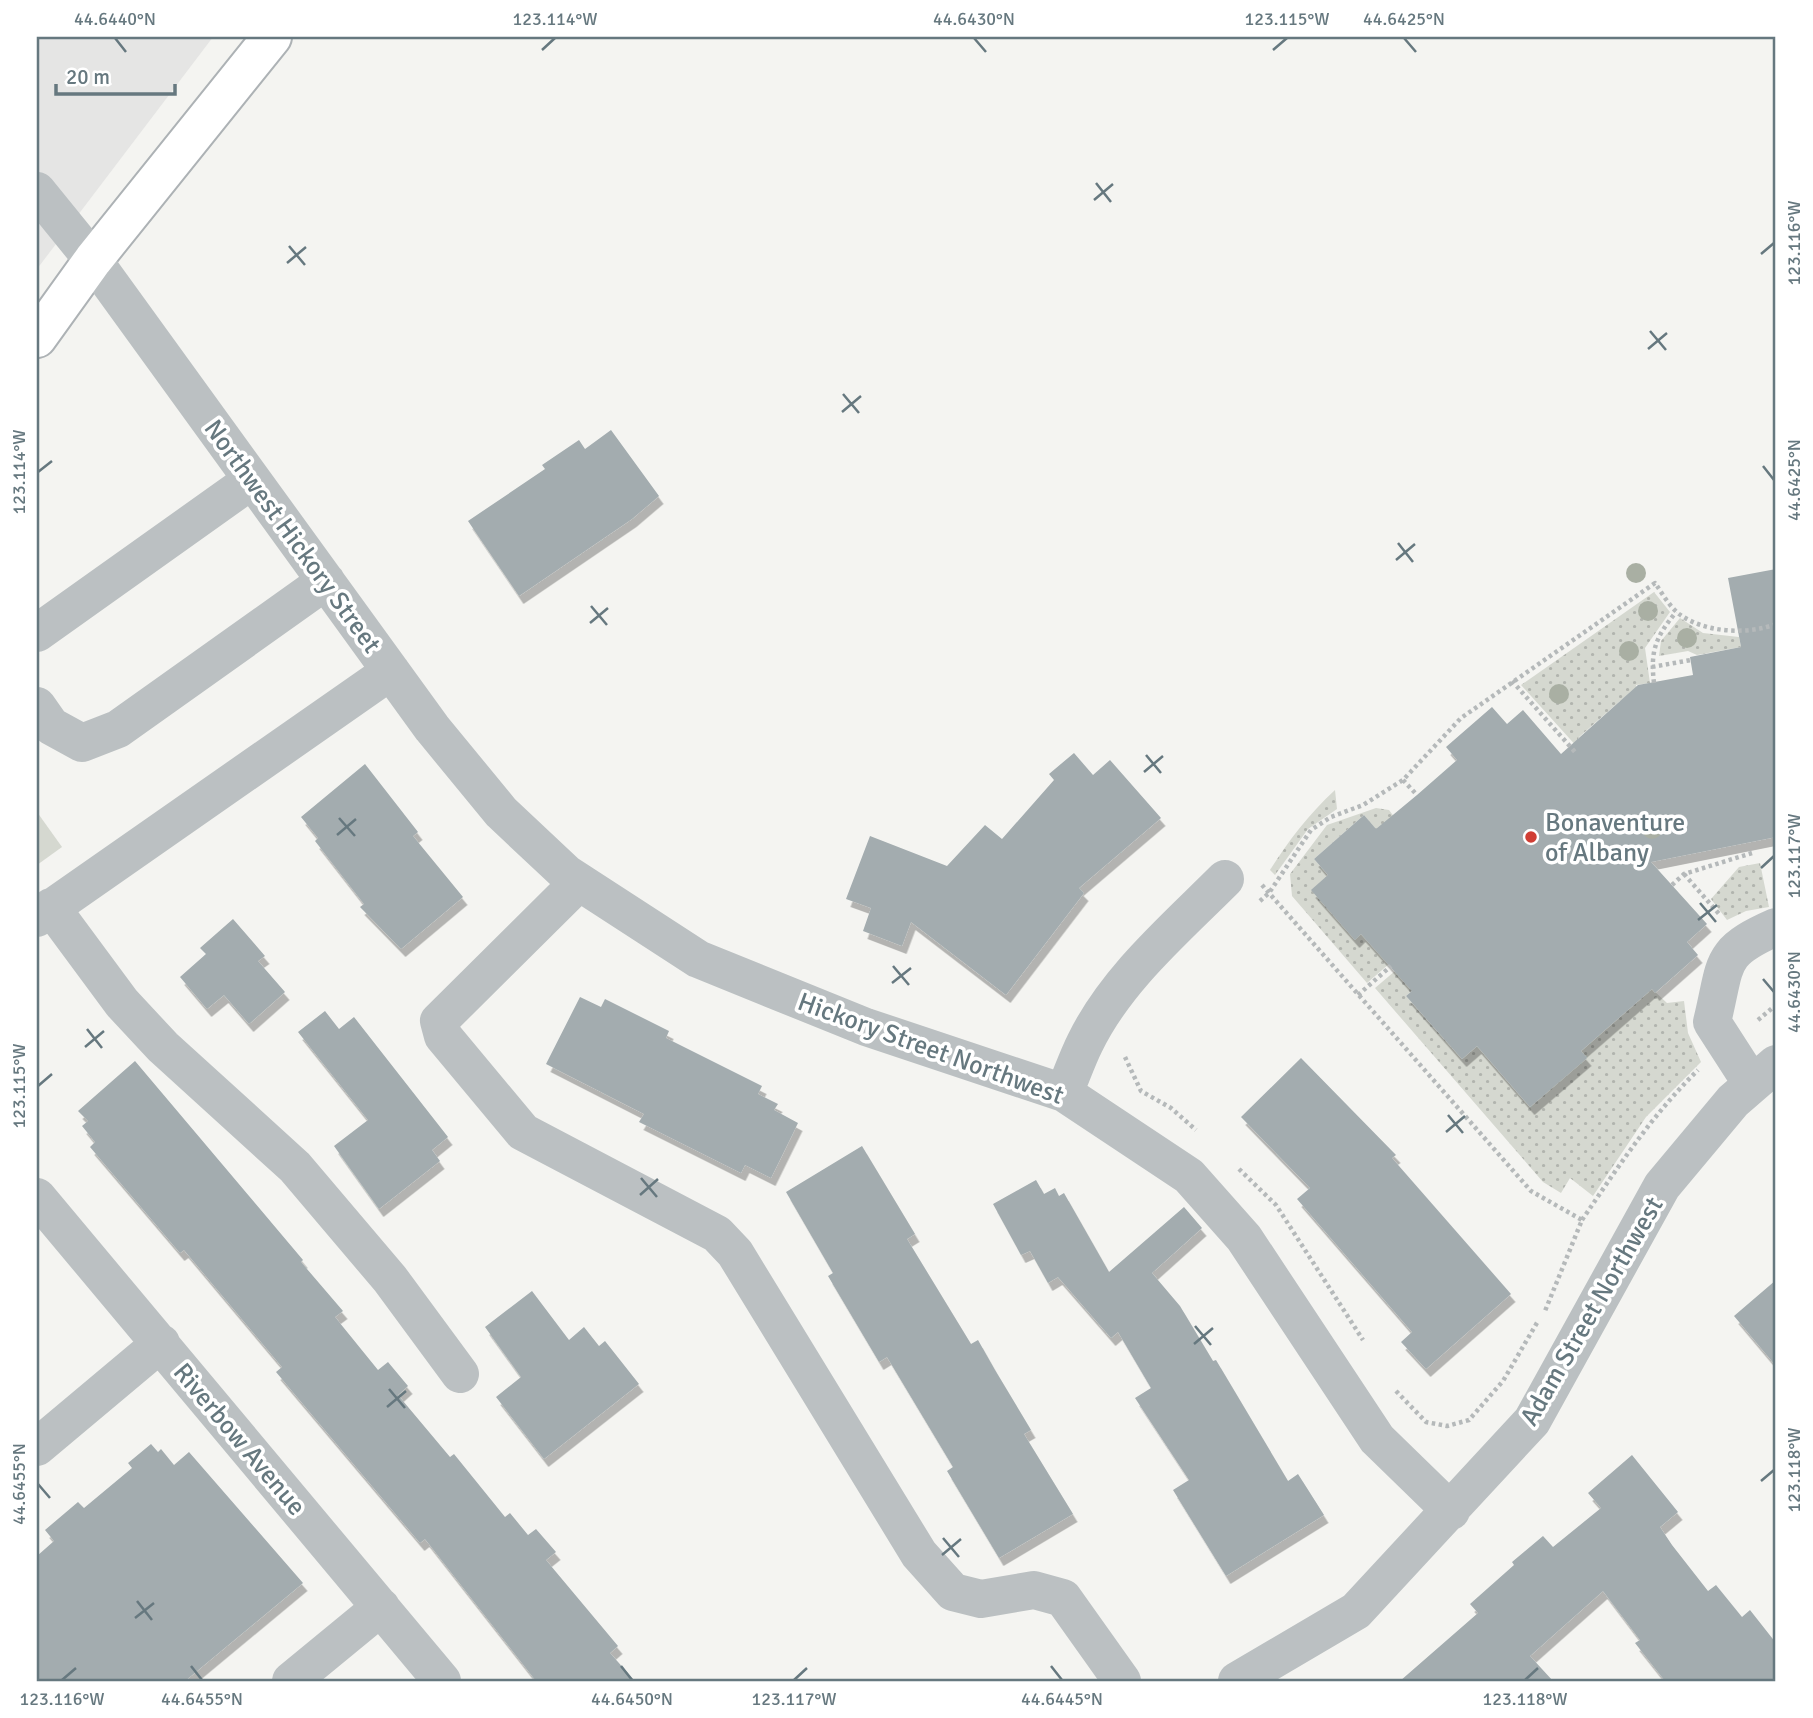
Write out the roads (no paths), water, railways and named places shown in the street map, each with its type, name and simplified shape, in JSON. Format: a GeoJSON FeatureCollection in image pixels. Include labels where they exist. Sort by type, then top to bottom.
{"type":"FeatureCollection","features":[{"type":"Feature","properties":{"kind":"main road"},"geometry":{"type":"LineString","coordinates":[[37,338],[93,260],[272,37]]}},
{"type":"Feature","properties":{"kind":"street","name":"Northwest Hickory Street"},"geometry":{"type":"LineString","coordinates":[[37,191],[93,260],[391,670],[44,913]]}},
{"type":"Feature","properties":{"kind":"street"},"geometry":{"type":"LineString","coordinates":[[37,633],[252,480]]}},
{"type":"Feature","properties":{"kind":"street"},"geometry":{"type":"LineString","coordinates":[[37,706],[51,726],[82,743],[118,729],[326,581]]}},
{"type":"Feature","properties":{"kind":"street","name":"Hickory Street Northwest"},"geometry":{"type":"LineString","coordinates":[[391,670],[432,728],[501,812],[579,882],[698,959],[866,1027],[1064,1093],[1189,1176],[1244,1238],[1377,1439],[1451,1511]]}},
{"type":"Feature","properties":{"kind":"street"},"geometry":{"type":"LineString","coordinates":[[1064,1093],[1085,1041],[1116,994],[1149,954],[1240,878]]}},
{"type":"Feature","properties":{"kind":"street"},"geometry":{"type":"LineString","coordinates":[[579,882],[439,1021],[443,1036],[523,1132],[717,1234],[735,1253],[919,1555],[953,1592],[981,1599],[1034,1590],[1063,1598],[1122,1681]]}},
{"type":"Feature","properties":{"kind":"street"},"geometry":{"type":"LineString","coordinates":[[44,913],[155,1038],[295,1167],[390,1279],[460,1374]]}},
{"type":"Feature","properties":{"kind":"street"},"geometry":{"type":"LineString","coordinates":[[1759,934],[1728,955],[1712,1021],[1727,1044],[1764,1074]]}},
{"type":"Feature","properties":{"kind":"street","name":"Adam Street Northwest"},"geometry":{"type":"LineString","coordinates":[[1237,1681],[1356,1611],[1532,1421],[1662,1186],[1734,1101],[1764,1074]]}},
{"type":"Feature","properties":{"kind":"street","name":"Riverbow Avenue"},"geometry":{"type":"LineString","coordinates":[[37,1197],[442,1681]]}},
{"type":"Feature","properties":{"kind":"street"},"geometry":{"type":"LineString","coordinates":[[37,1447],[161,1343]]}},
{"type":"Feature","properties":{"kind":"street"},"geometry":{"type":"LineString","coordinates":[[291,1681],[380,1607]]}},
{"type":"Feature","properties":{"kind":"place","name":"Bonaventure of Albany"},"geometry":{"type":"Point","coordinates":[1531,837]}}]}
